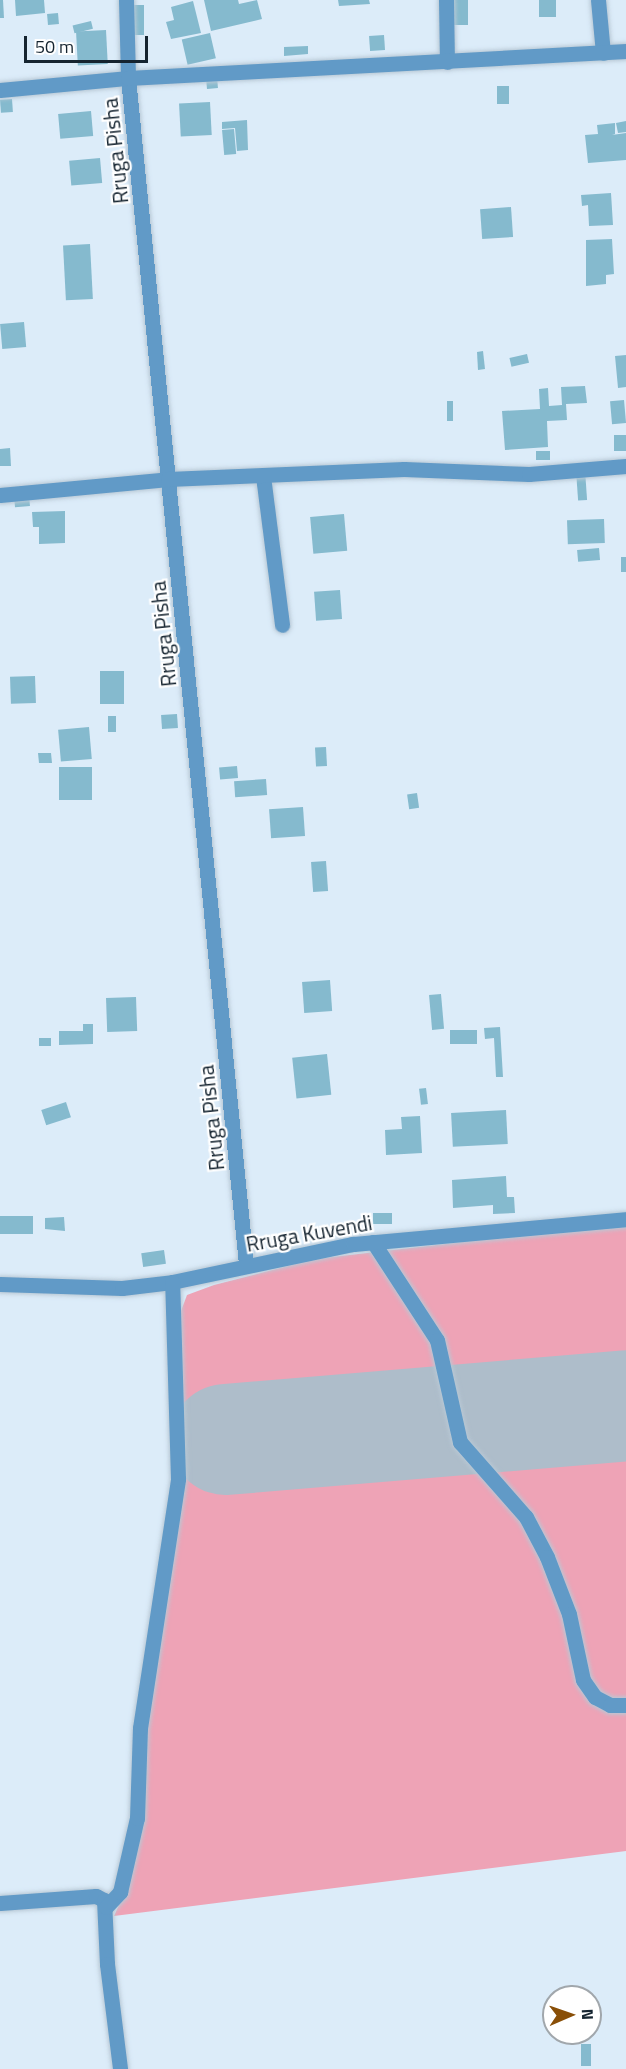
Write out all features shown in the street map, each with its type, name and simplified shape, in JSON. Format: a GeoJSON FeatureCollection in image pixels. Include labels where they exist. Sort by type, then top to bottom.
{"type":"FeatureCollection","features":[{"type":"Feature","properties":{"kind":"street","name":"Rruga Pisha"},"geometry":{"type":"LineString","coordinates":[[126,0],[128,78],[246,1264]]}},
{"type":"Feature","properties":{"kind":"street"},"geometry":{"type":"LineString","coordinates":[[446,0],[447,62]]}},
{"type":"Feature","properties":{"kind":"street"},"geometry":{"type":"LineString","coordinates":[[598,0],[603,53]]}},
{"type":"Feature","properties":{"kind":"street"},"geometry":{"type":"LineString","coordinates":[[0,90],[128,78],[626,51]]}},
{"type":"Feature","properties":{"kind":"street"},"geometry":{"type":"LineString","coordinates":[[0,495],[168,479],[404,469],[529,474],[626,465]]}},
{"type":"Feature","properties":{"kind":"street"},"geometry":{"type":"LineString","coordinates":[[263,476],[282,625]]}},
{"type":"Feature","properties":{"kind":"street","name":"Rruga Kuvendi"},"geometry":{"type":"LineString","coordinates":[[0,1284],[122,1288],[172,1282],[246,1264],[373,1242],[626,1219]]}},
{"type":"Feature","properties":{"kind":"street"},"geometry":{"type":"LineString","coordinates":[[373,1242],[436,1340],[460,1442],[526,1517],[547,1557],[569,1614],[583,1680],[602,1701],[626,1705]]}},
{"type":"Feature","properties":{"kind":"street"},"geometry":{"type":"LineString","coordinates":[[106,1907],[120,1892],[137,1818],[140,1728],[178,1479],[172,1282]]}},
{"type":"Feature","properties":{"kind":"street"},"geometry":{"type":"LineString","coordinates":[[0,1903],[96,1896],[106,1907],[107,1964],[120,2069]]}},
{"type":"Feature","properties":{"kind":"shaded area"},"geometry":{"type":"Polygon","coordinates":[[[626,1223],[626,1851],[114,1916],[128,1885],[145,1810],[143,1759],[186,1456],[179,1339],[181,1311],[187,1295],[214,1285],[315,1259],[626,1223]]]}},
{"type":"Feature","properties":{"kind":"building"},"geometry":{"type":"Polygon","coordinates":[[[0,0],[3,0],[4,18],[0,18],[0,0]]]}},
{"type":"Feature","properties":{"kind":"building"},"geometry":{"type":"Polygon","coordinates":[[[15,0],[44,0],[45,13],[16,16],[15,0]]]}},
{"type":"Feature","properties":{"kind":"building"},"geometry":{"type":"Polygon","coordinates":[[[204,0],[238,0],[239,4],[257,0],[262,19],[211,31],[204,0]]]}},
{"type":"Feature","properties":{"kind":"building"},"geometry":{"type":"Polygon","coordinates":[[[338,0],[369,0],[370,4],[339,6],[338,0]]]}},
{"type":"Feature","properties":{"kind":"building"},"geometry":{"type":"Polygon","coordinates":[[[454,0],[468,0],[468,25],[454,25],[454,0]]]}},
{"type":"Feature","properties":{"kind":"building"},"geometry":{"type":"Polygon","coordinates":[[[539,0],[556,0],[556,17],[539,17],[539,0]]]}},
{"type":"Feature","properties":{"kind":"building"},"geometry":{"type":"Polygon","coordinates":[[[193,1],[201,33],[171,39],[166,22],[174,20],[171,7],[193,1]]]}},
{"type":"Feature","properties":{"kind":"building"},"geometry":{"type":"Polygon","coordinates":[[[134,5],[144,5],[144,35],[134,35],[134,5]]]}},
{"type":"Feature","properties":{"kind":"building"},"geometry":{"type":"Polygon","coordinates":[[[58,13],[59,24],[48,25],[47,14],[58,13]]]}},
{"type":"Feature","properties":{"kind":"building"},"geometry":{"type":"Polygon","coordinates":[[[91,21],[93,29],[74,33],[73,26],[91,21]]]}},
{"type":"Feature","properties":{"kind":"building"},"geometry":{"type":"Polygon","coordinates":[[[106,30],[108,64],[78,66],[76,32],[106,30]]]}},
{"type":"Feature","properties":{"kind":"building"},"geometry":{"type":"Polygon","coordinates":[[[210,33],[216,58],[188,65],[182,40],[210,33]]]}},
{"type":"Feature","properties":{"kind":"building"},"geometry":{"type":"Polygon","coordinates":[[[384,35],[385,50],[370,51],[369,36],[384,35]]]}},
{"type":"Feature","properties":{"kind":"building"},"geometry":{"type":"Polygon","coordinates":[[[308,46],[308,54],[284,56],[284,47],[308,46]]]}},
{"type":"Feature","properties":{"kind":"building"},"geometry":{"type":"Polygon","coordinates":[[[217,77],[218,88],[207,89],[206,78],[217,77]]]}},
{"type":"Feature","properties":{"kind":"building"},"geometry":{"type":"Polygon","coordinates":[[[497,86],[509,86],[509,104],[497,104],[497,86]]]}},
{"type":"Feature","properties":{"kind":"building"},"geometry":{"type":"Polygon","coordinates":[[[12,99],[13,112],[1,113],[0,100],[12,99]]]}},
{"type":"Feature","properties":{"kind":"building"},"geometry":{"type":"Polygon","coordinates":[[[210,102],[212,135],[181,137],[179,104],[210,102]]]}},
{"type":"Feature","properties":{"kind":"building"},"geometry":{"type":"Polygon","coordinates":[[[91,111],[93,136],[60,139],[58,114],[91,111]]]}},
{"type":"Feature","properties":{"kind":"building"},"geometry":{"type":"Polygon","coordinates":[[[247,120],[248,150],[237,151],[235,128],[222,129],[222,122],[247,120]]]}},
{"type":"Feature","properties":{"kind":"building"},"geometry":{"type":"Polygon","coordinates":[[[626,121],[626,132],[618,133],[616,123],[626,121]]]}},
{"type":"Feature","properties":{"kind":"building"},"geometry":{"type":"Polygon","coordinates":[[[615,123],[615,134],[612,135],[626,133],[626,160],[588,163],[585,135],[598,134],[597,125],[615,123]]]}},
{"type":"Feature","properties":{"kind":"building"},"geometry":{"type":"Polygon","coordinates":[[[234,129],[236,154],[224,155],[222,130],[234,129]]]}},
{"type":"Feature","properties":{"kind":"building"},"geometry":{"type":"Polygon","coordinates":[[[100,158],[102,183],[71,186],[69,161],[100,158]]]}},
{"type":"Feature","properties":{"kind":"building"},"geometry":{"type":"Polygon","coordinates":[[[611,193],[613,225],[589,226],[588,205],[582,206],[581,195],[611,193]]]}},
{"type":"Feature","properties":{"kind":"building"},"geometry":{"type":"Polygon","coordinates":[[[511,207],[513,237],[482,239],[480,209],[511,207]]]}},
{"type":"Feature","properties":{"kind":"building"},"geometry":{"type":"Polygon","coordinates":[[[612,239],[614,274],[606,275],[606,284],[586,286],[586,240],[612,239]]]}},
{"type":"Feature","properties":{"kind":"building"},"geometry":{"type":"Polygon","coordinates":[[[90,244],[93,299],[66,300],[63,245],[90,244]]]}},
{"type":"Feature","properties":{"kind":"building"},"geometry":{"type":"Polygon","coordinates":[[[24,322],[26,347],[2,349],[0,324],[24,322]]]}},
{"type":"Feature","properties":{"kind":"building"},"geometry":{"type":"Polygon","coordinates":[[[483,351],[485,369],[478,370],[477,352],[483,351]]]}},
{"type":"Feature","properties":{"kind":"building"},"geometry":{"type":"Polygon","coordinates":[[[527,354],[529,363],[511,367],[509,358],[527,354]]]}},
{"type":"Feature","properties":{"kind":"building"},"geometry":{"type":"Polygon","coordinates":[[[626,355],[626,387],[618,388],[615,356],[626,355]]]}},
{"type":"Feature","properties":{"kind":"building"},"geometry":{"type":"Polygon","coordinates":[[[585,386],[587,403],[566,404],[567,420],[547,421],[548,447],[505,450],[502,411],[540,409],[539,389],[548,388],[549,406],[562,405],[561,387],[585,386]]]}},
{"type":"Feature","properties":{"kind":"building"},"geometry":{"type":"Polygon","coordinates":[[[624,400],[626,423],[612,424],[610,401],[624,400]]]}},
{"type":"Feature","properties":{"kind":"building"},"geometry":{"type":"Polygon","coordinates":[[[447,401],[453,401],[453,421],[447,421],[447,401]]]}},
{"type":"Feature","properties":{"kind":"building"},"geometry":{"type":"Polygon","coordinates":[[[614,435],[626,435],[626,451],[614,451],[614,435]]]}},
{"type":"Feature","properties":{"kind":"building"},"geometry":{"type":"Polygon","coordinates":[[[10,448],[11,466],[0,466],[0,449],[10,448]]]}},
{"type":"Feature","properties":{"kind":"building"},"geometry":{"type":"Polygon","coordinates":[[[536,451],[550,451],[550,460],[536,460],[536,451]]]}},
{"type":"Feature","properties":{"kind":"building"},"geometry":{"type":"Polygon","coordinates":[[[585,470],[587,500],[578,501],[576,471],[585,470]]]}},
{"type":"Feature","properties":{"kind":"building"},"geometry":{"type":"Polygon","coordinates":[[[29,495],[30,506],[15,507],[14,496],[29,495]]]}},
{"type":"Feature","properties":{"kind":"building"},"geometry":{"type":"Polygon","coordinates":[[[65,511],[65,543],[39,544],[39,527],[33,527],[32,512],[65,511]]]}},
{"type":"Feature","properties":{"kind":"building"},"geometry":{"type":"Polygon","coordinates":[[[344,514],[347,551],[313,554],[310,517],[344,514]]]}},
{"type":"Feature","properties":{"kind":"building"},"geometry":{"type":"Polygon","coordinates":[[[604,519],[605,543],[568,544],[567,520],[604,519]]]}},
{"type":"Feature","properties":{"kind":"building"},"geometry":{"type":"Polygon","coordinates":[[[599,548],[600,560],[578,562],[577,550],[599,548]]]}},
{"type":"Feature","properties":{"kind":"building"},"geometry":{"type":"Polygon","coordinates":[[[621,557],[626,557],[626,572],[621,572],[621,557]]]}},
{"type":"Feature","properties":{"kind":"building"},"geometry":{"type":"Polygon","coordinates":[[[340,590],[342,619],[316,621],[314,592],[340,590]]]}},
{"type":"Feature","properties":{"kind":"building"},"geometry":{"type":"Polygon","coordinates":[[[100,671],[124,671],[124,704],[100,704],[100,671]]]}},
{"type":"Feature","properties":{"kind":"building"},"geometry":{"type":"Polygon","coordinates":[[[35,676],[36,703],[11,704],[10,677],[35,676]]]}},
{"type":"Feature","properties":{"kind":"building"},"geometry":{"type":"Polygon","coordinates":[[[177,714],[178,728],[162,729],[161,715],[177,714]]]}},
{"type":"Feature","properties":{"kind":"building"},"geometry":{"type":"Polygon","coordinates":[[[108,716],[116,716],[116,732],[108,732],[108,716]]]}},
{"type":"Feature","properties":{"kind":"building"},"geometry":{"type":"Polygon","coordinates":[[[89,727],[92,759],[61,762],[58,730],[89,727]]]}},
{"type":"Feature","properties":{"kind":"building"},"geometry":{"type":"Polygon","coordinates":[[[326,747],[327,766],[316,767],[315,748],[326,747]]]}},
{"type":"Feature","properties":{"kind":"building"},"geometry":{"type":"Polygon","coordinates":[[[38,753],[51,753],[52,763],[39,763],[38,753]]]}},
{"type":"Feature","properties":{"kind":"building"},"geometry":{"type":"Polygon","coordinates":[[[237,766],[238,778],[220,780],[219,768],[237,766]]]}},
{"type":"Feature","properties":{"kind":"building"},"geometry":{"type":"Polygon","coordinates":[[[59,767],[92,767],[92,800],[59,800],[59,767]]]}},
{"type":"Feature","properties":{"kind":"building"},"geometry":{"type":"Polygon","coordinates":[[[266,779],[267,795],[235,797],[234,781],[266,779]]]}},
{"type":"Feature","properties":{"kind":"building"},"geometry":{"type":"Polygon","coordinates":[[[417,793],[419,808],[409,809],[407,794],[417,793]]]}},
{"type":"Feature","properties":{"kind":"building"},"geometry":{"type":"Polygon","coordinates":[[[303,807],[305,836],[271,838],[269,809],[303,807]]]}},
{"type":"Feature","properties":{"kind":"building"},"geometry":{"type":"Polygon","coordinates":[[[326,861],[328,891],[313,892],[311,862],[326,861]]]}},
{"type":"Feature","properties":{"kind":"building"},"geometry":{"type":"Polygon","coordinates":[[[330,980],[332,1011],[304,1013],[302,982],[330,980]]]}},
{"type":"Feature","properties":{"kind":"building"},"geometry":{"type":"Polygon","coordinates":[[[441,994],[444,1029],[432,1030],[429,995],[441,994]]]}},
{"type":"Feature","properties":{"kind":"building"},"geometry":{"type":"Polygon","coordinates":[[[136,997],[137,1031],[107,1032],[106,998],[136,997]]]}},
{"type":"Feature","properties":{"kind":"building"},"geometry":{"type":"Polygon","coordinates":[[[83,1024],[93,1024],[93,1044],[59,1045],[59,1031],[83,1031],[83,1024]]]}},
{"type":"Feature","properties":{"kind":"building"},"geometry":{"type":"Polygon","coordinates":[[[500,1027],[503,1077],[496,1077],[494,1038],[485,1039],[484,1028],[500,1027]]]}},
{"type":"Feature","properties":{"kind":"building"},"geometry":{"type":"Polygon","coordinates":[[[450,1030],[477,1030],[477,1044],[450,1044],[450,1030]]]}},
{"type":"Feature","properties":{"kind":"building"},"geometry":{"type":"Polygon","coordinates":[[[39,1038],[51,1038],[51,1046],[39,1046],[39,1038]]]}},
{"type":"Feature","properties":{"kind":"building"},"geometry":{"type":"Polygon","coordinates":[[[327,1054],[331,1095],[296,1098],[292,1058],[327,1054]]]}},
{"type":"Feature","properties":{"kind":"building"},"geometry":{"type":"Polygon","coordinates":[[[426,1088],[428,1104],[421,1105],[419,1089],[426,1088]]]}},
{"type":"Feature","properties":{"kind":"building"},"geometry":{"type":"Polygon","coordinates":[[[66,1102],[71,1117],[46,1125],[41,1110],[66,1102]]]}},
{"type":"Feature","properties":{"kind":"building"},"geometry":{"type":"Polygon","coordinates":[[[506,1110],[508,1144],[453,1147],[451,1113],[506,1110]]]}},
{"type":"Feature","properties":{"kind":"building"},"geometry":{"type":"Polygon","coordinates":[[[420,1116],[422,1153],[386,1155],[385,1130],[402,1129],[401,1117],[420,1116]]]}},
{"type":"Feature","properties":{"kind":"building"},"geometry":{"type":"Polygon","coordinates":[[[506,1176],[507,1197],[514,1197],[515,1213],[493,1214],[493,1205],[453,1208],[452,1180],[506,1176]]]}},
{"type":"Feature","properties":{"kind":"building"},"geometry":{"type":"Polygon","coordinates":[[[373,1213],[392,1213],[392,1224],[373,1224],[373,1213]]]}},
{"type":"Feature","properties":{"kind":"building"},"geometry":{"type":"Polygon","coordinates":[[[0,1216],[33,1216],[33,1234],[0,1234],[0,1216]]]}},
{"type":"Feature","properties":{"kind":"building"},"geometry":{"type":"Polygon","coordinates":[[[64,1217],[65,1231],[45,1229],[45,1218],[64,1217]]]}},
{"type":"Feature","properties":{"kind":"building"},"geometry":{"type":"Polygon","coordinates":[[[164,1250],[166,1264],[143,1267],[141,1253],[164,1250]]]}},
{"type":"Feature","properties":{"kind":"building"},"geometry":{"type":"Polygon","coordinates":[[[581,2045],[591,2045],[591,2066],[581,2066],[581,2045]]]}},
{"type":"Feature","properties":{"kind":"runway"},"geometry":{"type":"LineString","coordinates":[[225,1439],[626,1405]]}}]}
